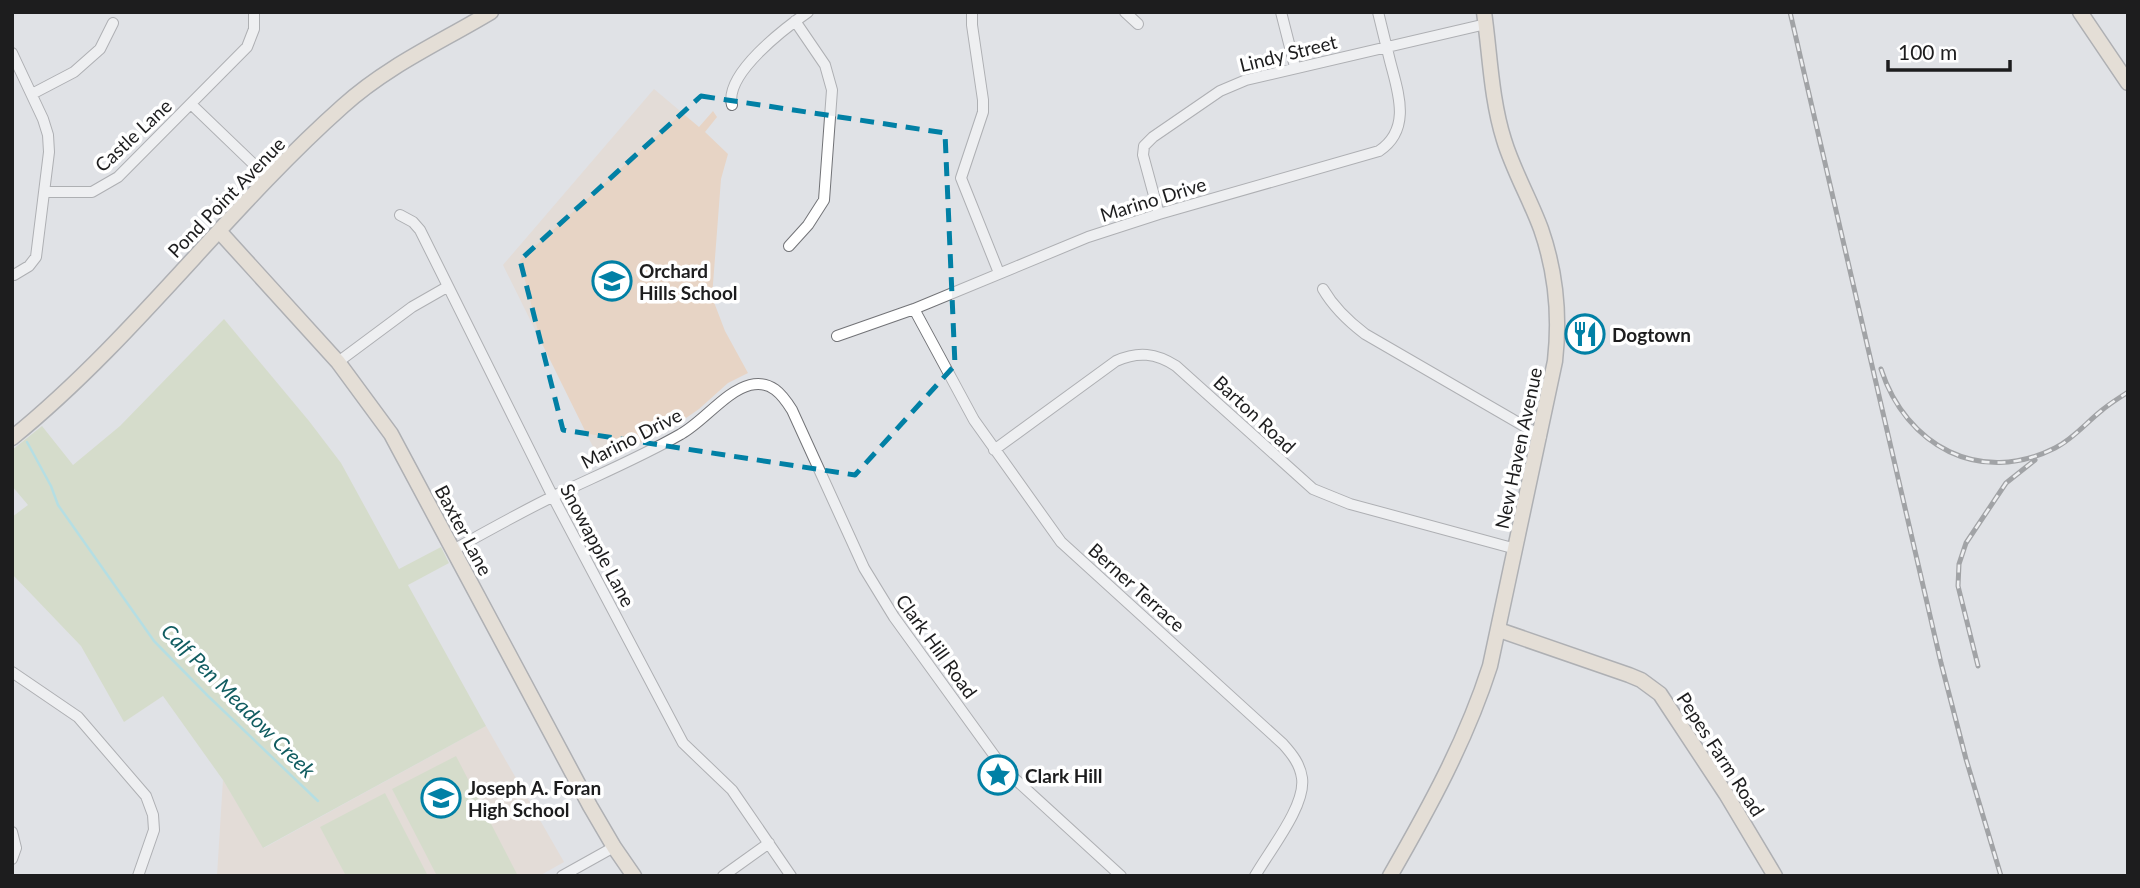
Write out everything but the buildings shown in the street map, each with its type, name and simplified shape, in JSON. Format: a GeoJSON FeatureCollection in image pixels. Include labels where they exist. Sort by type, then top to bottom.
{"type":"FeatureCollection","features":[{"type":"Feature","properties":{"kind":"main road"},"geometry":{"type":"LineString","coordinates":[[2080,12],[2128,82]]}},
{"type":"Feature","properties":{"kind":"main road","name":"Pond Point Avenue"},"geometry":{"type":"LineString","coordinates":[[12,438],[88,372],[269,179],[319,128],[366,86],[488,13]]}},
{"type":"Feature","properties":{"kind":"main road","name":"New Haven Avenue"},"geometry":{"type":"LineString","coordinates":[[1390,876],[1431,804],[1469,726],[1490,666],[1541,436],[1558,335],[1555,287],[1548,249],[1503,138],[1497,115],[1485,18]]}},
{"type":"Feature","properties":{"kind":"main road","name":"Baxter Lane"},"geometry":{"type":"LineString","coordinates":[[219,231],[338,362],[391,434],[614,847],[634,876]]}},
{"type":"Feature","properties":{"kind":"main road","name":"Pepes Farm Road"},"geometry":{"type":"LineString","coordinates":[[1499,630],[1629,675],[1653,687],[1726,794],[1775,876]]}},
{"type":"Feature","properties":{"kind":"street","name":"Castle Lane"},"geometry":{"type":"LineString","coordinates":[[44,192],[79,194],[100,190],[118,177],[247,47],[254,29],[254,12]]}},
{"type":"Feature","properties":{"kind":"street"},"geometry":{"type":"LineString","coordinates":[[732,105],[731,90],[745,70],[780,32],[808,12]]}},
{"type":"Feature","properties":{"kind":"street"},"geometry":{"type":"LineString","coordinates":[[972,12],[984,100],[983,112],[961,178],[999,273]]}},
{"type":"Feature","properties":{"kind":"street"},"geometry":{"type":"LineString","coordinates":[[1125,12],[1138,24]]}},
{"type":"Feature","properties":{"kind":"street"},"geometry":{"type":"LineString","coordinates":[[1281,12],[1295,67]]}},
{"type":"Feature","properties":{"kind":"street","name":"Marino Drive"},"geometry":{"type":"LineString","coordinates":[[837,336],[914,309],[1088,237],[1159,214],[1367,156],[1384,148],[1397,131],[1401,114],[1400,97],[1378,12]]}},
{"type":"Feature","properties":{"kind":"street","name":"Lindy Street"},"geometry":{"type":"LineString","coordinates":[[1159,214],[1143,160],[1146,142],[1230,86],[1295,67],[1387,48],[1485,18]]}},
{"type":"Feature","properties":{"kind":"street"},"geometry":{"type":"LineString","coordinates":[[789,246],[808,225],[824,200],[832,90],[825,65],[795,21]]}},
{"type":"Feature","properties":{"kind":"street"},"geometry":{"type":"LineString","coordinates":[[32,94],[74,72],[100,49],[113,23]]}},
{"type":"Feature","properties":{"kind":"street"},"geometry":{"type":"LineString","coordinates":[[12,53],[48,135],[49,152],[36,257],[29,266],[14,275]]}},
{"type":"Feature","properties":{"kind":"street"},"geometry":{"type":"LineString","coordinates":[[191,104],[269,179]]}},
{"type":"Feature","properties":{"kind":"street","name":"Snowapple Lane"},"geometry":{"type":"LineString","coordinates":[[400,215],[413,222],[420,230],[553,497],[682,743],[732,790],[791,876]]}},
{"type":"Feature","properties":{"kind":"street"},"geometry":{"type":"LineString","coordinates":[[338,362],[412,307],[447,287]]}},
{"type":"Feature","properties":{"kind":"street"},"geometry":{"type":"LineString","coordinates":[[1323,289],[1341,313],[1365,334],[1541,436]]}},
{"type":"Feature","properties":{"kind":"street","name":"Berner Terrace"},"geometry":{"type":"LineString","coordinates":[[914,309],[974,420],[1061,542],[1283,744],[1296,760],[1303,780],[1299,799],[1255,876]]}},
{"type":"Feature","properties":{"kind":"street","name":"Barton Road"},"geometry":{"type":"LineString","coordinates":[[994,450],[1116,361],[1136,354],[1156,355],[1176,366],[1312,489],[1350,503],[1516,549]]}},
{"type":"Feature","properties":{"kind":"street","name":"Marino Drive"},"geometry":{"type":"LineString","coordinates":[[453,550],[689,430],[741,388],[760,384],[783,395]]}},
{"type":"Feature","properties":{"kind":"street","name":"Clark Hill Road"},"geometry":{"type":"LineString","coordinates":[[783,395],[864,568],[894,617],[1004,769],[1121,876]]}},
{"type":"Feature","properties":{"kind":"street"},"geometry":{"type":"LineString","coordinates":[[12,672],[78,717],[146,796],[153,815],[154,830],[138,876]]}},
{"type":"Feature","properties":{"kind":"street"},"geometry":{"type":"LineString","coordinates":[[12,832],[16,848],[12,859]]}},
{"type":"Feature","properties":{"kind":"street"},"geometry":{"type":"LineString","coordinates":[[723,876],[769,843]]}},
{"type":"Feature","properties":{"kind":"street"},"geometry":{"type":"LineString","coordinates":[[562,876],[614,847]]}},
{"type":"Feature","properties":{"kind":"highlighted area"},"geometry":{"type":"Polygon","coordinates":[[[701,96],[945,133],[955,365],[855,475],[563,430],[520,260],[701,96]]]}},
{"type":"Feature","properties":{"kind":"shaded area","name":"Orchard Hills School"},"geometry":{"type":"Polygon","coordinates":[[[654,89],[699,127],[713,111],[717,117],[705,132],[728,154],[721,179],[712,297],[725,331],[748,373],[728,383],[676,425],[601,463],[503,265],[654,89]]]}},
{"type":"Feature","properties":{"kind":"shaded area","name":"Joseph A. Foran High School"},"geometry":{"type":"Polygon","coordinates":[[[486,726],[564,862],[539,876],[217,876],[223,780],[264,848],[486,726]]]}},
{"type":"Feature","properties":{"kind":"green space"},"geometry":{"type":"Polygon","coordinates":[[[224,319],[341,463],[399,569],[441,547],[449,563],[408,585],[486,726],[263,848],[223,780],[163,696],[124,722],[81,646],[12,574],[12,517],[28,505],[12,486],[12,450],[42,426],[73,465],[120,426],[224,319]]]}},
{"type":"Feature","properties":{"kind":"green space"},"geometry":{"type":"Polygon","coordinates":[[[456,756],[518,876],[437,876],[392,789],[456,756]]]}},
{"type":"Feature","properties":{"kind":"green space"},"geometry":{"type":"Polygon","coordinates":[[[385,793],[428,876],[346,876],[320,827],[385,793]]]}},
{"type":"Feature","properties":{"kind":"waterway","name":"Calf Pen Meadow Creek"},"geometry":{"type":"LineString","coordinates":[[27,442],[51,486],[58,505],[154,641],[318,801]]}},
{"type":"Feature","properties":{"kind":"railway"},"geometry":{"type":"LineString","coordinates":[[1790,12],[1941,663],[2001,876]]}},
{"type":"Feature","properties":{"kind":"railway"},"geometry":{"type":"LineString","coordinates":[[1881,369],[1893,396],[1908,419],[1927,438],[1949,452],[1974,460],[2000,463],[2027,459],[2055,448],[2128,392]]}},
{"type":"Feature","properties":{"kind":"railway"},"geometry":{"type":"LineString","coordinates":[[1978,666],[1958,586],[1959,564],[1966,543],[2006,483],[2035,460]]}},
{"type":"Feature","properties":{"kind":"place","name":"Orchard Hills School"},"geometry":{"type":"Point","coordinates":[612,281]}},
{"type":"Feature","properties":{"kind":"place","name":"Dogtown"},"geometry":{"type":"Point","coordinates":[1585,334]}},
{"type":"Feature","properties":{"kind":"place","name":"Clark Hill"},"geometry":{"type":"Point","coordinates":[998,775]}},
{"type":"Feature","properties":{"kind":"place","name":"Joseph A. Foran High School"},"geometry":{"type":"Point","coordinates":[441,798]}}]}
